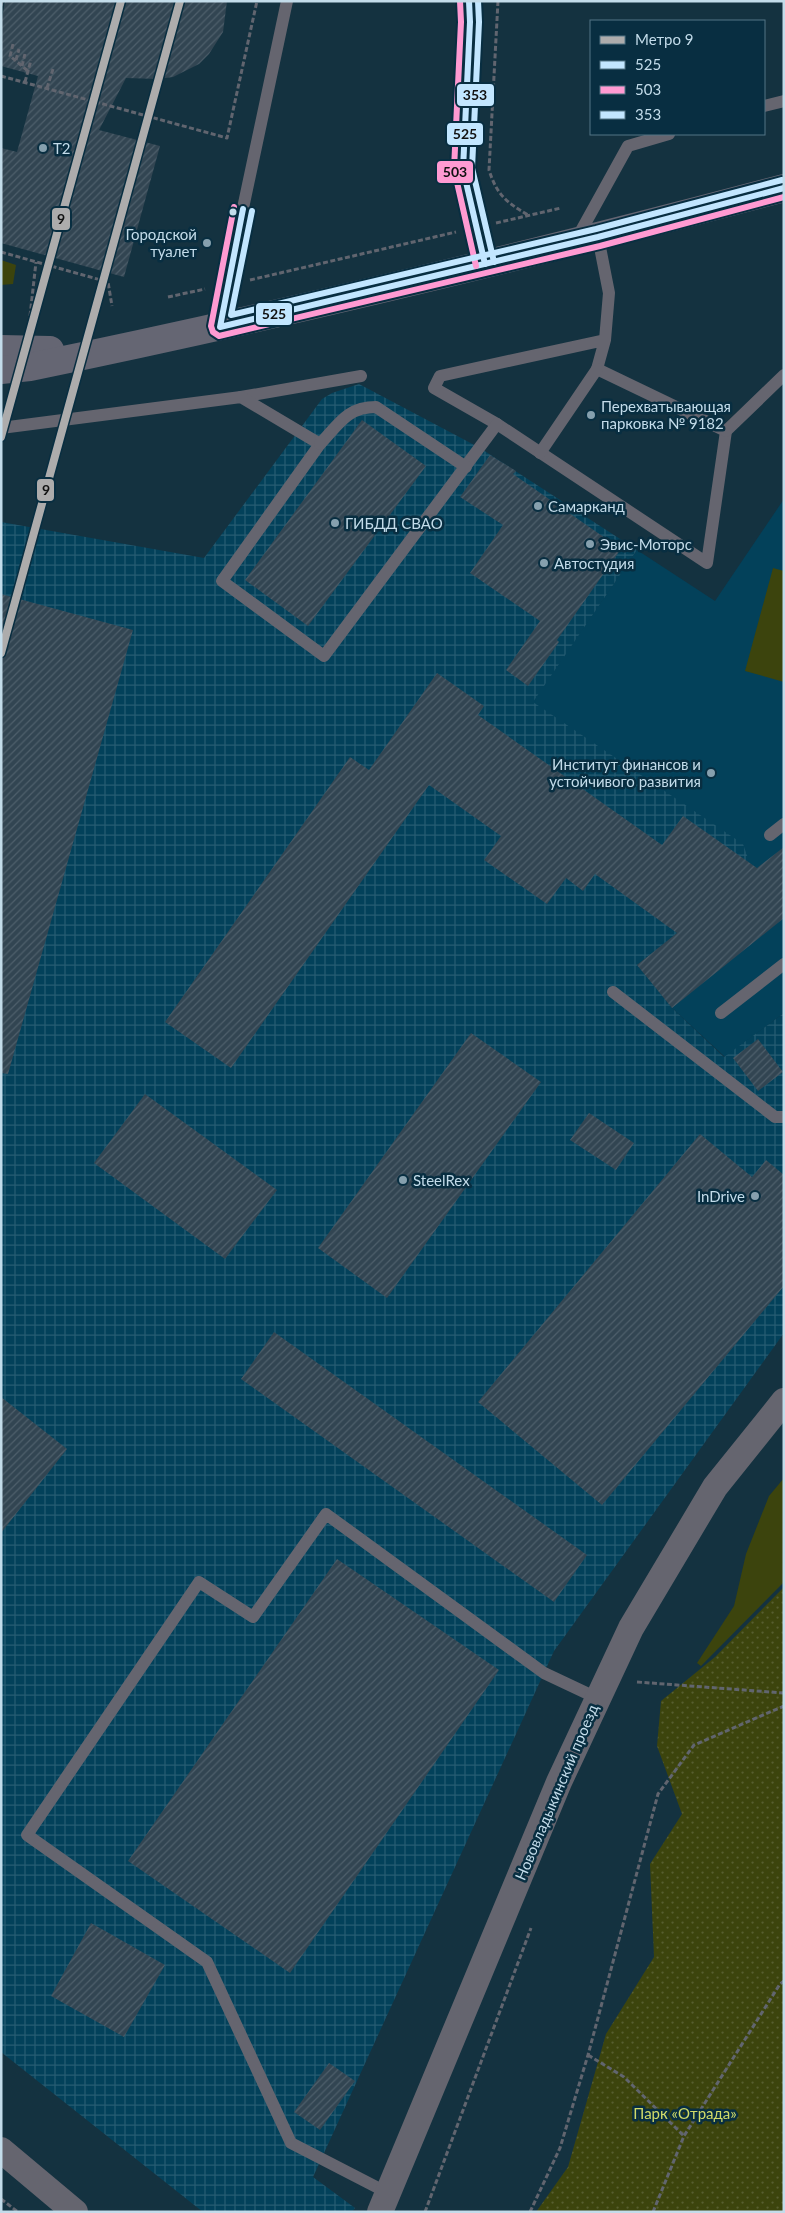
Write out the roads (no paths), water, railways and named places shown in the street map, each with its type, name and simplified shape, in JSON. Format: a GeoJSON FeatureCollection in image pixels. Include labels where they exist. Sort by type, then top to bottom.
{"type":"FeatureCollection","features":[{"type":"Feature","properties":{"kind":"main road"},"geometry":{"type":"LineString","coordinates":[[1,370],[30,367],[220,327],[586,240],[784,188]]}},
{"type":"Feature","properties":{"kind":"main road"},"geometry":{"type":"LineString","coordinates":[[1,349],[112,350]]}},
{"type":"Feature","properties":{"kind":"street","name":"Нововладыкинский проезд"},"geometry":{"type":"LineString","coordinates":[[384,2202],[559,1782],[631,1628],[715,1487],[784,1401]]}},
{"type":"Feature","properties":{"kind":"street"},"geometry":{"type":"LineString","coordinates":[[1,2150],[75,2212]]}},
{"type":"Feature","properties":{"kind":"lane"},"geometry":{"type":"LineString","coordinates":[[220,327],[227,284],[287,1]]}},
{"type":"Feature","properties":{"kind":"lane"},"geometry":{"type":"LineString","coordinates":[[469,1],[470,22],[463,169],[485,264]]}},
{"type":"Feature","properties":{"kind":"lane"},"geometry":{"type":"LineString","coordinates":[[765,106],[784,100]]}},
{"type":"Feature","properties":{"kind":"lane"},"geometry":{"type":"LineString","coordinates":[[540,453],[596,368],[605,340],[609,292],[586,240],[628,146],[666,135]]}},
{"type":"Feature","properties":{"kind":"lane"},"geometry":{"type":"LineString","coordinates":[[605,340],[440,376],[434,388],[497,424],[707,563],[726,431],[784,375]]}},
{"type":"Feature","properties":{"kind":"lane"},"geometry":{"type":"LineString","coordinates":[[596,368],[726,431]]}},
{"type":"Feature","properties":{"kind":"lane"},"geometry":{"type":"LineString","coordinates":[[1,428],[241,397],[361,376]]}},
{"type":"Feature","properties":{"kind":"lane"},"geometry":{"type":"LineString","coordinates":[[241,397],[320,444]]}},
{"type":"Feature","properties":{"kind":"lane"},"geometry":{"type":"LineString","coordinates":[[466,467],[376,407],[361,407],[350,413],[320,444],[222,581],[324,656],[466,467],[497,424]]}},
{"type":"Feature","properties":{"kind":"lane"},"geometry":{"type":"LineString","coordinates":[[770,835],[784,824]]}},
{"type":"Feature","properties":{"kind":"lane"},"geometry":{"type":"LineString","coordinates":[[721,1013],[784,964]]}},
{"type":"Feature","properties":{"kind":"lane"},"geometry":{"type":"LineString","coordinates":[[613,992],[775,1117],[784,1117]]}},
{"type":"Feature","properties":{"kind":"lane"},"geometry":{"type":"LineString","coordinates":[[384,2202],[291,2143],[208,1962],[27,1835],[200,1582],[253,1617],[326,1514],[544,1673],[597,1698]]}},
{"type":"Feature","properties":{"kind":"metro line","name":"9"},"geometry":{"type":"LineString","coordinates":[[1,437],[121,1]]}},
{"type":"Feature","properties":{"kind":"metro line","name":"9"},"geometry":{"type":"LineString","coordinates":[[1,653],[180,1]]}},
{"type":"Feature","properties":{"kind":"place","name":"T2"},"geometry":{"type":"Point","coordinates":[43,148]}},
{"type":"Feature","properties":{"kind":"place","name":"Городской туалет"},"geometry":{"type":"Point","coordinates":[207,243]}},
{"type":"Feature","properties":{"kind":"place","name":"Перехватывающая парковка № 9182"},"geometry":{"type":"Point","coordinates":[591,415]}},
{"type":"Feature","properties":{"kind":"place","name":"Самарканд"},"geometry":{"type":"Point","coordinates":[538,506]}},
{"type":"Feature","properties":{"kind":"place","name":"ГИБДД СВАО"},"geometry":{"type":"Point","coordinates":[335,523]}},
{"type":"Feature","properties":{"kind":"place","name":"Эвис-Моторс"},"geometry":{"type":"Point","coordinates":[590,544]}},
{"type":"Feature","properties":{"kind":"place","name":"Автостудия"},"geometry":{"type":"Point","coordinates":[544,563]}},
{"type":"Feature","properties":{"kind":"place","name":"Институт финансов и устойчивого развития"},"geometry":{"type":"Point","coordinates":[711,773]}},
{"type":"Feature","properties":{"kind":"place","name":"SteelRex"},"geometry":{"type":"Point","coordinates":[403,1180]}},
{"type":"Feature","properties":{"kind":"place","name":"InDrive"},"geometry":{"type":"Point","coordinates":[755,1196]}},
{"type":"Feature","properties":{"kind":"park label","name":"Парк «Отрада»"},"geometry":{"type":"Point","coordinates":[685,2113]}}]}
